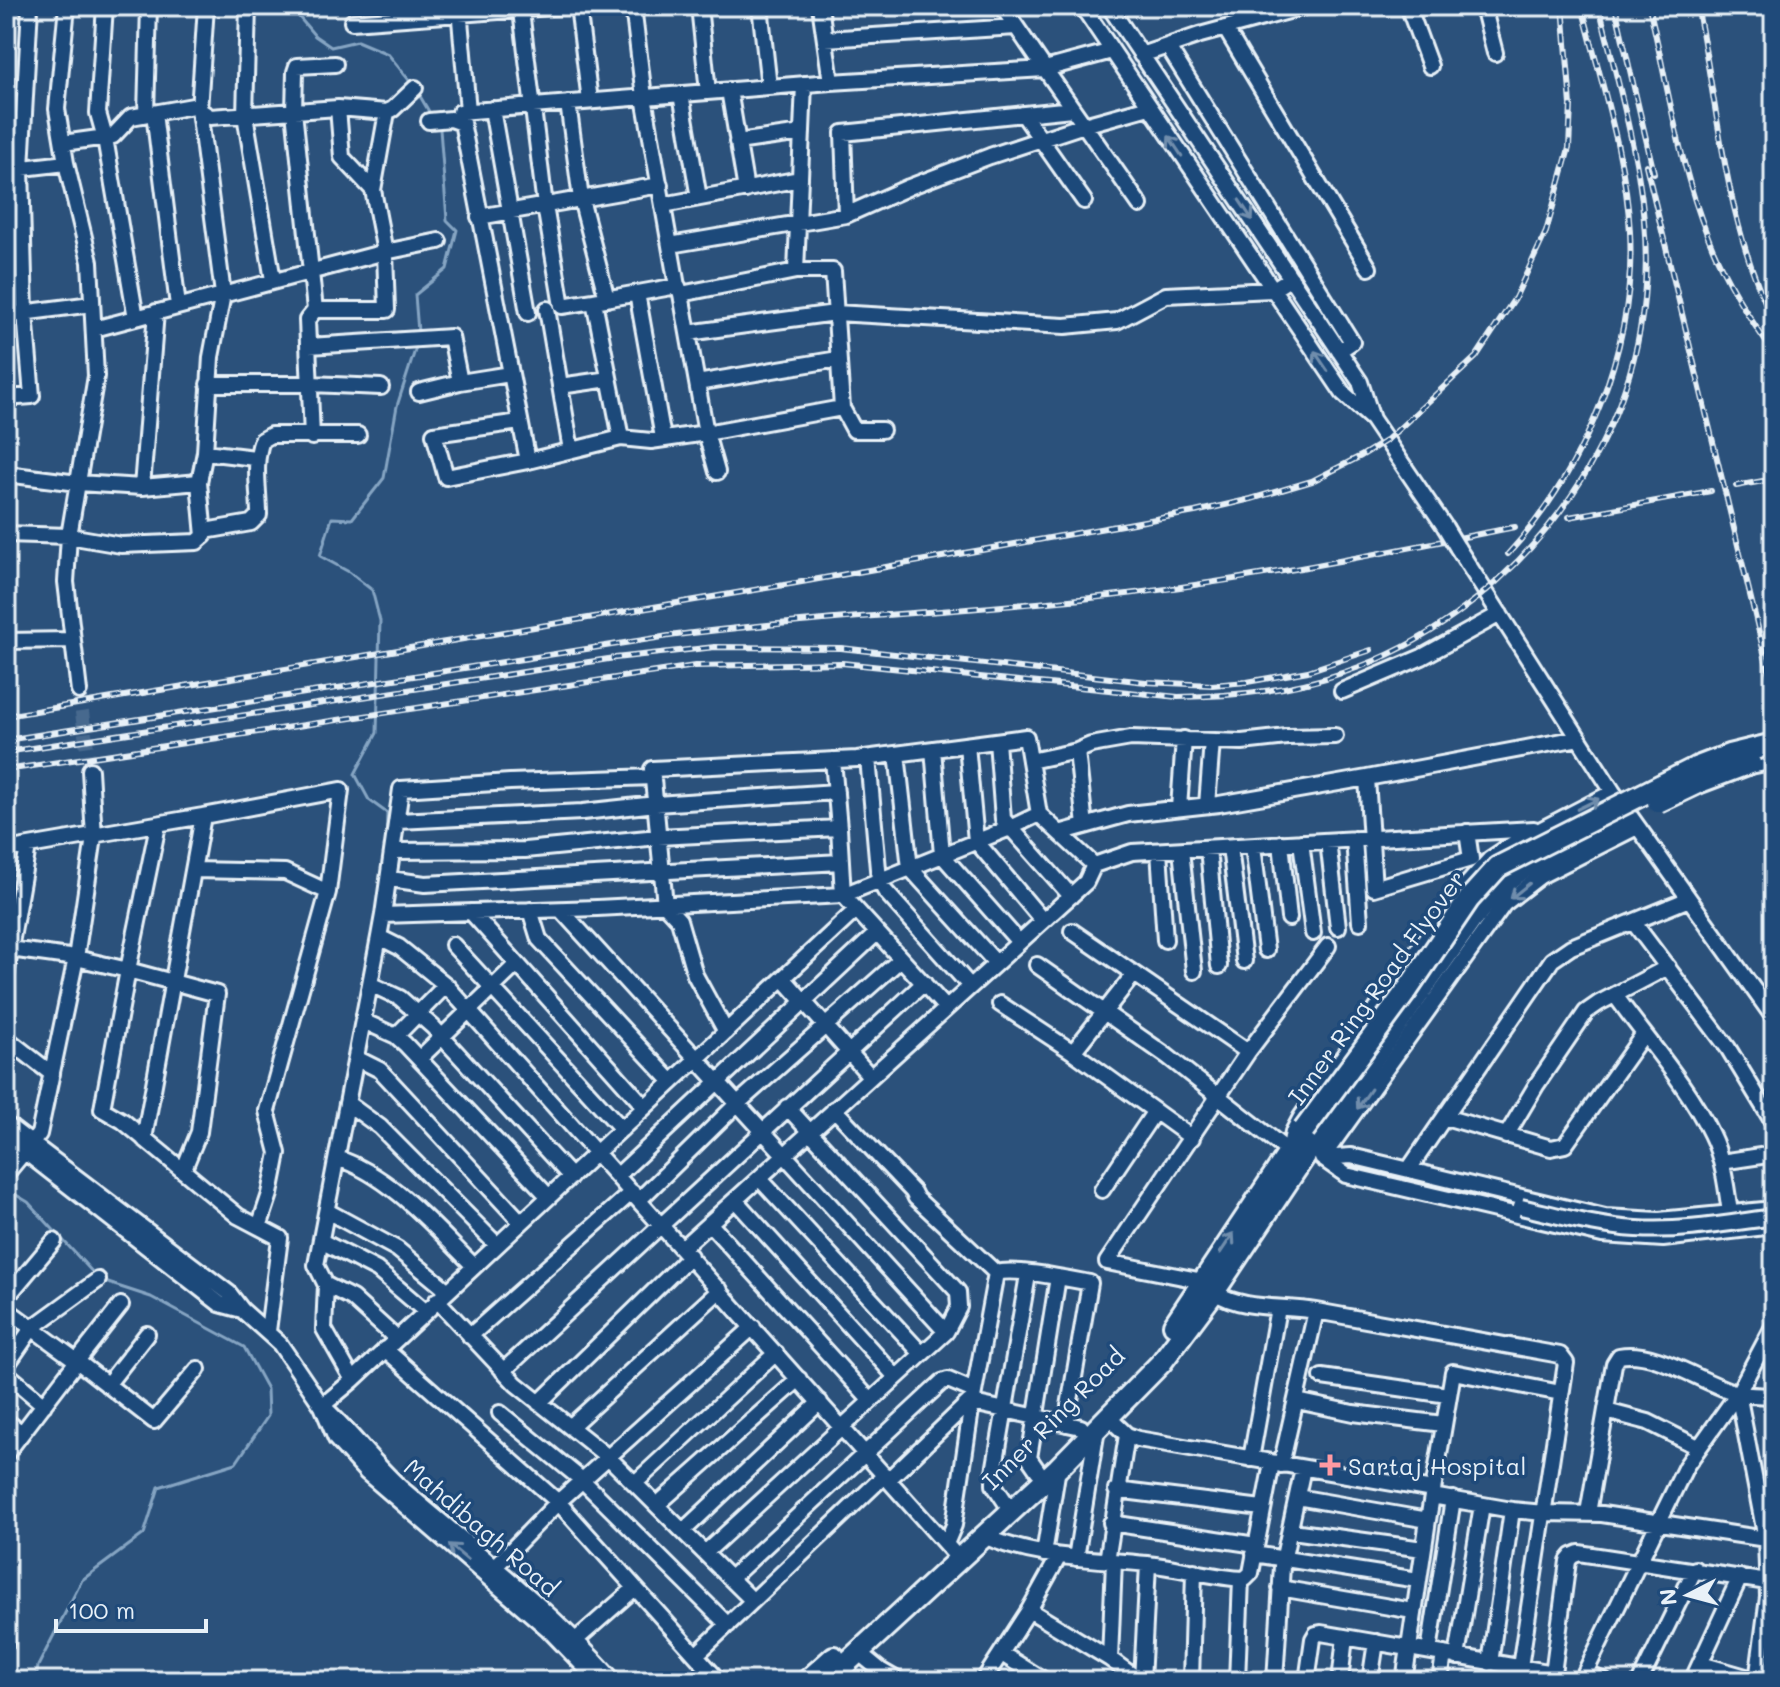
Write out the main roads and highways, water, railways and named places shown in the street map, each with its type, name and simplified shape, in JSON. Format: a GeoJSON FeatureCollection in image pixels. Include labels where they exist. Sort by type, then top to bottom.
{"type":"FeatureCollection","features":[{"type":"Feature","properties":{"kind":"highway","name":"Inner Ring Road Flyover"},"geometry":{"type":"LineString","coordinates":[[1307,1147],[1469,899],[1498,867],[1695,768],[1729,755],[1774,744]]}},
{"type":"Feature","properties":{"kind":"highway","name":"Inner Ring Road Flyover"},"geometry":{"type":"LineString","coordinates":[[1307,1147],[1471,920],[1512,876],[1547,855],[1700,782],[1750,763],[1774,758]]}},
{"type":"Feature","properties":{"kind":"highway","name":"Inner Ring Road"},"geometry":{"type":"LineString","coordinates":[[1088,1424],[1161,1363],[1208,1286],[1307,1147]]}},
{"type":"Feature","properties":{"kind":"highway","name":"Inner Ring Road"},"geometry":{"type":"LineString","coordinates":[[827,1681],[953,1552],[984,1536],[1143,1365],[1208,1286]]}},
{"type":"Feature","properties":{"kind":"highway","name":"Inner Ring Road"},"geometry":{"type":"LineString","coordinates":[[807,1681],[1048,1469]]}},
{"type":"Feature","properties":{"kind":"waterway"},"geometry":{"type":"LineString","coordinates":[[300,6],[299,17],[315,36],[331,47],[357,41],[388,54],[413,85]]}},
{"type":"Feature","properties":{"kind":"waterway"},"geometry":{"type":"LineString","coordinates":[[417,91],[431,115]]}},
{"type":"Feature","properties":{"kind":"waterway"},"geometry":{"type":"LineString","coordinates":[[418,332],[415,295],[447,269],[457,230],[447,220],[440,129],[437,125]]}},
{"type":"Feature","properties":{"kind":"waterway"},"geometry":{"type":"LineString","coordinates":[[386,846],[387,813],[369,800],[355,774],[377,733],[380,621],[372,590],[349,572],[320,556],[332,518],[352,519],[384,478],[397,406],[417,344]]}},
{"type":"Feature","properties":{"kind":"waterway"},"geometry":{"type":"LineString","coordinates":[[6,1189],[28,1202],[96,1276]]}},
{"type":"Feature","properties":{"kind":"waterway"},"geometry":{"type":"LineString","coordinates":[[36,1681],[38,1666],[82,1580],[144,1534],[159,1487],[236,1463],[268,1416],[267,1389],[244,1347],[151,1297],[102,1281]]}},
{"type":"Feature","properties":{"kind":"tunnel"},"geometry":{"type":"LineString","coordinates":[[79,691],[90,770]]}},
{"type":"Feature","properties":{"kind":"railway"},"geometry":{"type":"LineString","coordinates":[[6,716],[796,583],[1195,512],[1312,481],[1387,440],[1476,357],[1515,298],[1546,232],[1569,148],[1571,105],[1563,6]]}},
{"type":"Feature","properties":{"kind":"railway"},"geometry":{"type":"LineString","coordinates":[[1508,554],[1536,521],[1560,484],[1582,446],[1600,405],[1624,319],[1630,275],[1630,232],[1623,175],[1582,6]]}},
{"type":"Feature","properties":{"kind":"railway"},"geometry":{"type":"LineString","coordinates":[[6,770],[695,666],[842,663],[1178,697],[1242,694],[1304,684],[1345,672],[1402,648],[1456,615],[1505,574],[1548,528],[1584,476],[1613,419],[1633,360],[1644,299],[1644,225],[1634,151],[1599,6]]}},
{"type":"Feature","properties":{"kind":"railway"},"geometry":{"type":"LineString","coordinates":[[1615,6],[1654,173]]}},
{"type":"Feature","properties":{"kind":"railway"},"geometry":{"type":"LineString","coordinates":[[1649,6],[1681,152],[1698,209],[1729,282],[1774,353]]}},
{"type":"Feature","properties":{"kind":"railway"},"geometry":{"type":"LineString","coordinates":[[1697,6],[1734,206],[1744,246],[1774,321]]}},
{"type":"Feature","properties":{"kind":"railway"},"geometry":{"type":"LineString","coordinates":[[1646,165],[1774,694]]}},
{"type":"Feature","properties":{"kind":"railway"},"geometry":{"type":"LineString","coordinates":[[1736,486],[1774,479]]}},
{"type":"Feature","properties":{"kind":"railway"},"geometry":{"type":"LineString","coordinates":[[1569,517],[1711,491]]}},
{"type":"Feature","properties":{"kind":"railway"},"geometry":{"type":"LineString","coordinates":[[6,740],[669,636],[1055,602],[1212,583],[1515,527]]}},
{"type":"Feature","properties":{"kind":"railway"},"geometry":{"type":"LineString","coordinates":[[6,752],[615,658],[715,647],[841,648],[1146,682],[1212,685],[1308,671],[1371,650]]}},
{"type":"Feature","properties":{"kind":"place","name":"Sartaj Hospital"},"geometry":{"type":"Point","coordinates":[1330,1465]}}]}
